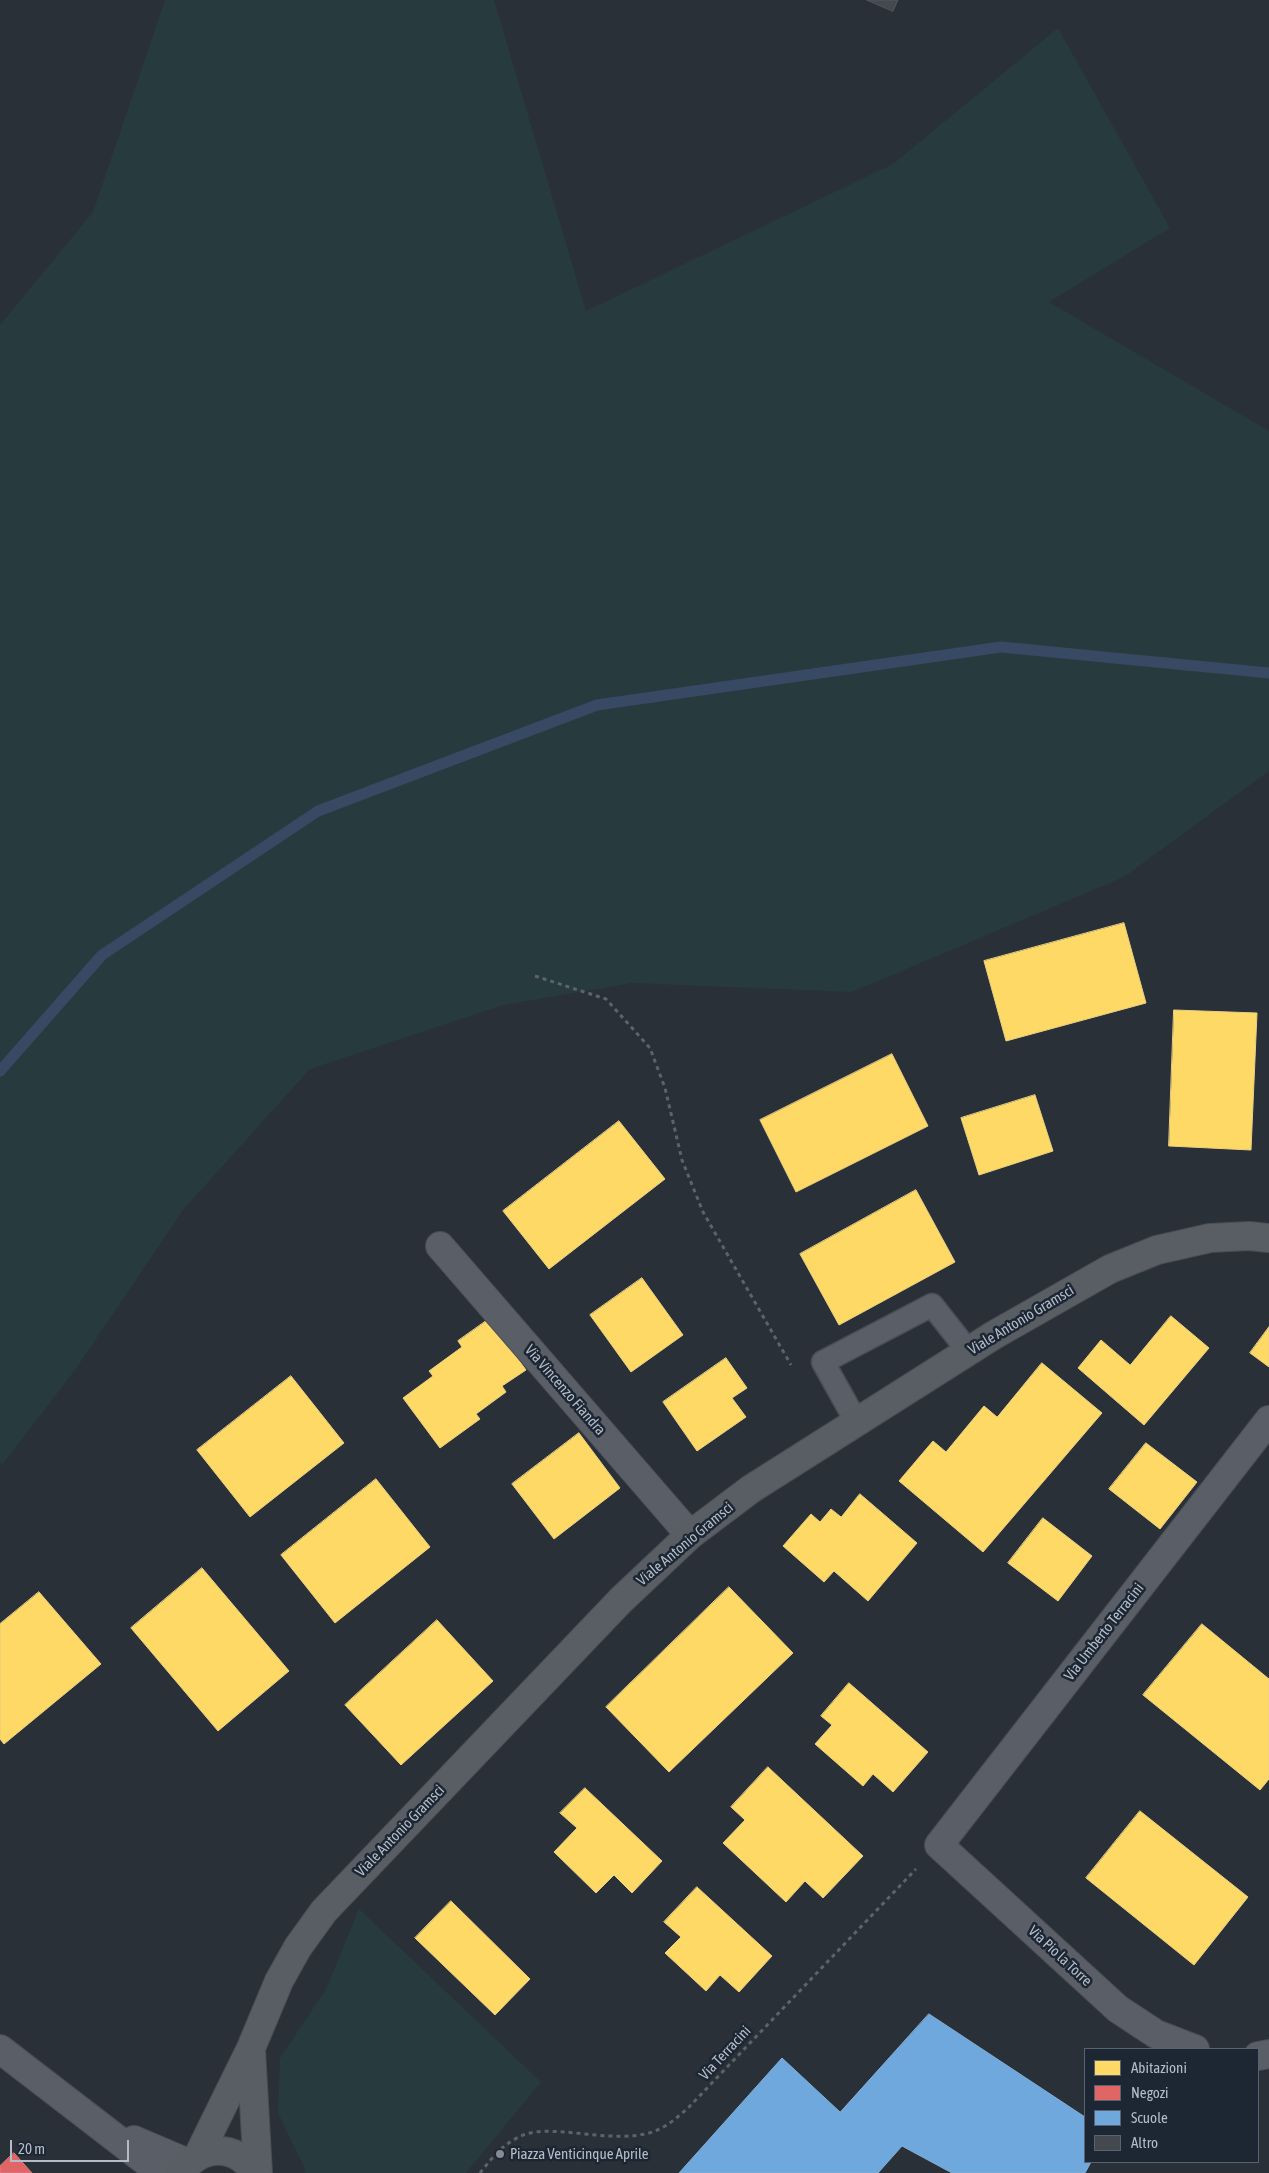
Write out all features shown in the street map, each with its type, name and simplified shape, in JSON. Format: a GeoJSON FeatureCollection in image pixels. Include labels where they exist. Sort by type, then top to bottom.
{"type":"FeatureCollection","features":[{"type":"Feature","properties":{"kind":"street","name":"Viale Antonio Gramsci"},"geometry":{"type":"LineString","coordinates":[[188,2164],[250,2048],[279,1981],[298,1947],[324,1911],[620,1600],[690,1535],[751,1490],[1027,1315],[1110,1269],[1157,1250],[1210,1238],[1230,1236],[1269,1238]]}},
{"type":"Feature","properties":{"kind":"street","name":"Via Vincenzo Fiandra"},"geometry":{"type":"LineString","coordinates":[[440,1246],[690,1535]]}},
{"type":"Feature","properties":{"kind":"street","name":"Via Umberto Terracini"},"geometry":{"type":"LineString","coordinates":[[939,1844],[1269,1420]]}},
{"type":"Feature","properties":{"kind":"street","name":"Via Pio la Torre"},"geometry":{"type":"LineString","coordinates":[[939,1844],[1118,2009],[1156,2034],[1192,2048]]}},
{"type":"Feature","properties":{"kind":"street","name":"Viale Antonio Gramsci"},"geometry":{"type":"LineString","coordinates":[[250,2048],[257,2173]]}},
{"type":"Feature","properties":{"kind":"street"},"geometry":{"type":"LineString","coordinates":[[0,2049],[161,2173]]}},
{"type":"Feature","properties":{"kind":"street"},"geometry":{"type":"LineString","coordinates":[[94,2122],[188,2164],[211,2151],[225,2151],[238,2156],[250,2164],[257,2173]]}},
{"type":"Feature","properties":{"kind":"lane"},"geometry":{"type":"LineString","coordinates":[[857,1423],[823,1362],[932,1305],[969,1352]]}},
{"type":"Feature","properties":{"kind":"path"},"geometry":{"type":"LineString","coordinates":[[535,976],[606,999],[650,1048],[665,1088],[682,1160],[703,1212],[798,1377],[823,1362]]}},
{"type":"Feature","properties":{"kind":"path","name":"Via Terracini"},"geometry":{"type":"LineString","coordinates":[[480,2173],[495,2154],[508,2143],[520,2136],[533,2132],[550,2131],[620,2136],[654,2132],[668,2125],[690,2107],[939,1844]]}},
{"type":"Feature","properties":{"kind":"green space"},"geometry":{"type":"Polygon","coordinates":[[[165,0],[494,0],[586,311],[893,164],[1058,28],[1170,228],[1049,302],[1269,431],[1269,771],[1124,877],[852,992],[632,983],[503,1005],[310,1069],[183,1210],[75,1370],[2,1465],[0,1461],[0,325],[93,212],[165,0]]]}},
{"type":"Feature","properties":{"kind":"green space"},"geometry":{"type":"Polygon","coordinates":[[[359,1909],[541,2082],[466,2173],[305,2173],[304,2167],[278,2113],[280,2058],[326,1989],[359,1909]]]}},
{"type":"Feature","properties":{"kind":"building: Abitazioni"},"geometry":{"type":"Polygon","coordinates":[[[1124,923],[1146,1003],[1006,1041],[984,961],[1124,923]]]}},
{"type":"Feature","properties":{"kind":"building: Abitazioni"},"geometry":{"type":"Polygon","coordinates":[[[1174,1010],[1257,1013],[1251,1150],[1169,1146],[1174,1010]]]}},
{"type":"Feature","properties":{"kind":"building: Abitazioni"},"geometry":{"type":"Polygon","coordinates":[[[892,1054],[928,1126],[796,1192],[760,1120],[892,1054]]]}},
{"type":"Feature","properties":{"kind":"building: Abitazioni"},"geometry":{"type":"Polygon","coordinates":[[[1035,1095],[1053,1151],[979,1175],[961,1118],[1035,1095]]]}},
{"type":"Feature","properties":{"kind":"building: Abitazioni"},"geometry":{"type":"Polygon","coordinates":[[[619,1121],[665,1179],[549,1269],[503,1211],[619,1121]]]}},
{"type":"Feature","properties":{"kind":"building: Abitazioni"},"geometry":{"type":"Polygon","coordinates":[[[916,1190],[955,1262],[839,1325],[800,1254],[916,1190]]]}},
{"type":"Feature","properties":{"kind":"building: Abitazioni"},"geometry":{"type":"Polygon","coordinates":[[[642,1278],[683,1335],[631,1372],[590,1315],[642,1278]]]}},
{"type":"Feature","properties":{"kind":"building: Abitazioni"},"geometry":{"type":"Polygon","coordinates":[[[1171,1316],[1209,1348],[1144,1425],[1078,1368],[1101,1340],[1130,1365],[1171,1316]]]}},
{"type":"Feature","properties":{"kind":"building: Abitazioni"},"geometry":{"type":"Polygon","coordinates":[[[489,1319],[526,1370],[502,1386],[506,1392],[476,1414],[480,1419],[440,1448],[403,1398],[433,1376],[429,1371],[462,1347],[458,1341],[489,1319]]]}},
{"type":"Feature","properties":{"kind":"building: Abitazioni"},"geometry":{"type":"Polygon","coordinates":[[[1269,1327],[1269,1367],[1250,1353],[1269,1327]]]}},
{"type":"Feature","properties":{"kind":"building: Abitazioni"},"geometry":{"type":"Polygon","coordinates":[[[726,1358],[747,1388],[732,1398],[746,1417],[697,1451],[663,1402],[726,1358]]]}},
{"type":"Feature","properties":{"kind":"building: Abitazioni"},"geometry":{"type":"Polygon","coordinates":[[[1042,1363],[1102,1413],[983,1552],[899,1481],[933,1441],[946,1452],[984,1406],[997,1417],[1042,1363]]]}},
{"type":"Feature","properties":{"kind":"building: Abitazioni"},"geometry":{"type":"Polygon","coordinates":[[[291,1376],[344,1443],[250,1517],[197,1450],[291,1376]]]}},
{"type":"Feature","properties":{"kind":"building: Abitazioni"},"geometry":{"type":"Polygon","coordinates":[[[579,1433],[620,1488],[554,1539],[512,1484],[579,1433]]]}},
{"type":"Feature","properties":{"kind":"building: Abitazioni"},"geometry":{"type":"Polygon","coordinates":[[[1146,1443],[1197,1482],[1160,1529],[1109,1489],[1146,1443]]]}},
{"type":"Feature","properties":{"kind":"building: Abitazioni"},"geometry":{"type":"Polygon","coordinates":[[[376,1479],[430,1547],[335,1623],[281,1555],[376,1479]]]}},
{"type":"Feature","properties":{"kind":"building: Abitazioni"},"geometry":{"type":"Polygon","coordinates":[[[860,1494],[917,1543],[868,1601],[834,1571],[824,1582],[783,1546],[811,1514],[820,1522],[831,1509],[841,1517],[860,1494]]]}},
{"type":"Feature","properties":{"kind":"building: Abitazioni"},"geometry":{"type":"Polygon","coordinates":[[[1043,1518],[1092,1556],[1058,1601],[1008,1563],[1043,1518]]]}},
{"type":"Feature","properties":{"kind":"building: Abitazioni"},"geometry":{"type":"Polygon","coordinates":[[[202,1568],[289,1671],[218,1731],[131,1628],[202,1568]]]}},
{"type":"Feature","properties":{"kind":"building: Abitazioni"},"geometry":{"type":"Polygon","coordinates":[[[729,1587],[793,1653],[669,1772],[606,1707],[729,1587]]]}},
{"type":"Feature","properties":{"kind":"building: Abitazioni"},"geometry":{"type":"Polygon","coordinates":[[[39,1592],[101,1664],[4,1744],[0,1739],[0,1624],[39,1592]]]}},
{"type":"Feature","properties":{"kind":"building: Abitazioni"},"geometry":{"type":"Polygon","coordinates":[[[437,1620],[493,1681],[401,1765],[345,1705],[437,1620]]]}},
{"type":"Feature","properties":{"kind":"building: Abitazioni"},"geometry":{"type":"Polygon","coordinates":[[[1202,1624],[1269,1679],[1269,1779],[1260,1790],[1143,1695],[1202,1624]]]}},
{"type":"Feature","properties":{"kind":"building: Abitazioni"},"geometry":{"type":"Polygon","coordinates":[[[849,1683],[928,1752],[893,1792],[873,1774],[863,1786],[815,1744],[832,1725],[821,1716],[849,1683]]]}},
{"type":"Feature","properties":{"kind":"building: Abitazioni"},"geometry":{"type":"Polygon","coordinates":[[[768,1767],[863,1856],[823,1898],[805,1881],[786,1902],[723,1843],[745,1820],[731,1807],[768,1767]]]}},
{"type":"Feature","properties":{"kind":"building: Abitazioni"},"geometry":{"type":"Polygon","coordinates":[[[585,1788],[662,1861],[632,1893],[614,1875],[596,1893],[554,1852],[577,1828],[560,1813],[585,1788]]]}},
{"type":"Feature","properties":{"kind":"building: Abitazioni"},"geometry":{"type":"Polygon","coordinates":[[[1140,1811],[1248,1897],[1194,1965],[1086,1878],[1140,1811]]]}},
{"type":"Feature","properties":{"kind":"building: Abitazioni"},"geometry":{"type":"Polygon","coordinates":[[[697,1887],[772,1956],[739,1992],[720,1975],[706,1991],[665,1953],[681,1937],[664,1922],[697,1887]]]}},
{"type":"Feature","properties":{"kind":"building: Abitazioni"},"geometry":{"type":"Polygon","coordinates":[[[451,1901],[530,1979],[495,2015],[415,1938],[451,1901]]]}},
{"type":"Feature","properties":{"kind":"building: Negozi"},"geometry":{"type":"Polygon","coordinates":[[[14,2153],[32,2173],[0,2173],[0,2166],[14,2153]]]}},
{"type":"Feature","properties":{"kind":"building: Scuole"},"geometry":{"type":"Polygon","coordinates":[[[929,2014],[1084,2116],[1084,2163],[1090,2163],[1085,2173],[952,2173],[902,2146],[878,2173],[679,2173],[782,2058],[840,2112],[929,2014]]]}},
{"type":"Feature","properties":{"kind":"building: Altro"},"geometry":{"type":"Polygon","coordinates":[[[867,0],[898,0],[893,11],[867,0]]]}},
{"type":"Feature","properties":{"kind":"waterway"},"geometry":{"type":"LineString","coordinates":[[0,1071],[102,955],[318,811],[597,705],[1001,647],[1269,673]]}},
{"type":"Feature","properties":{"kind":"place","name":"Piazza Venticinque Aprile"},"geometry":{"type":"Point","coordinates":[500,2154]}}]}
